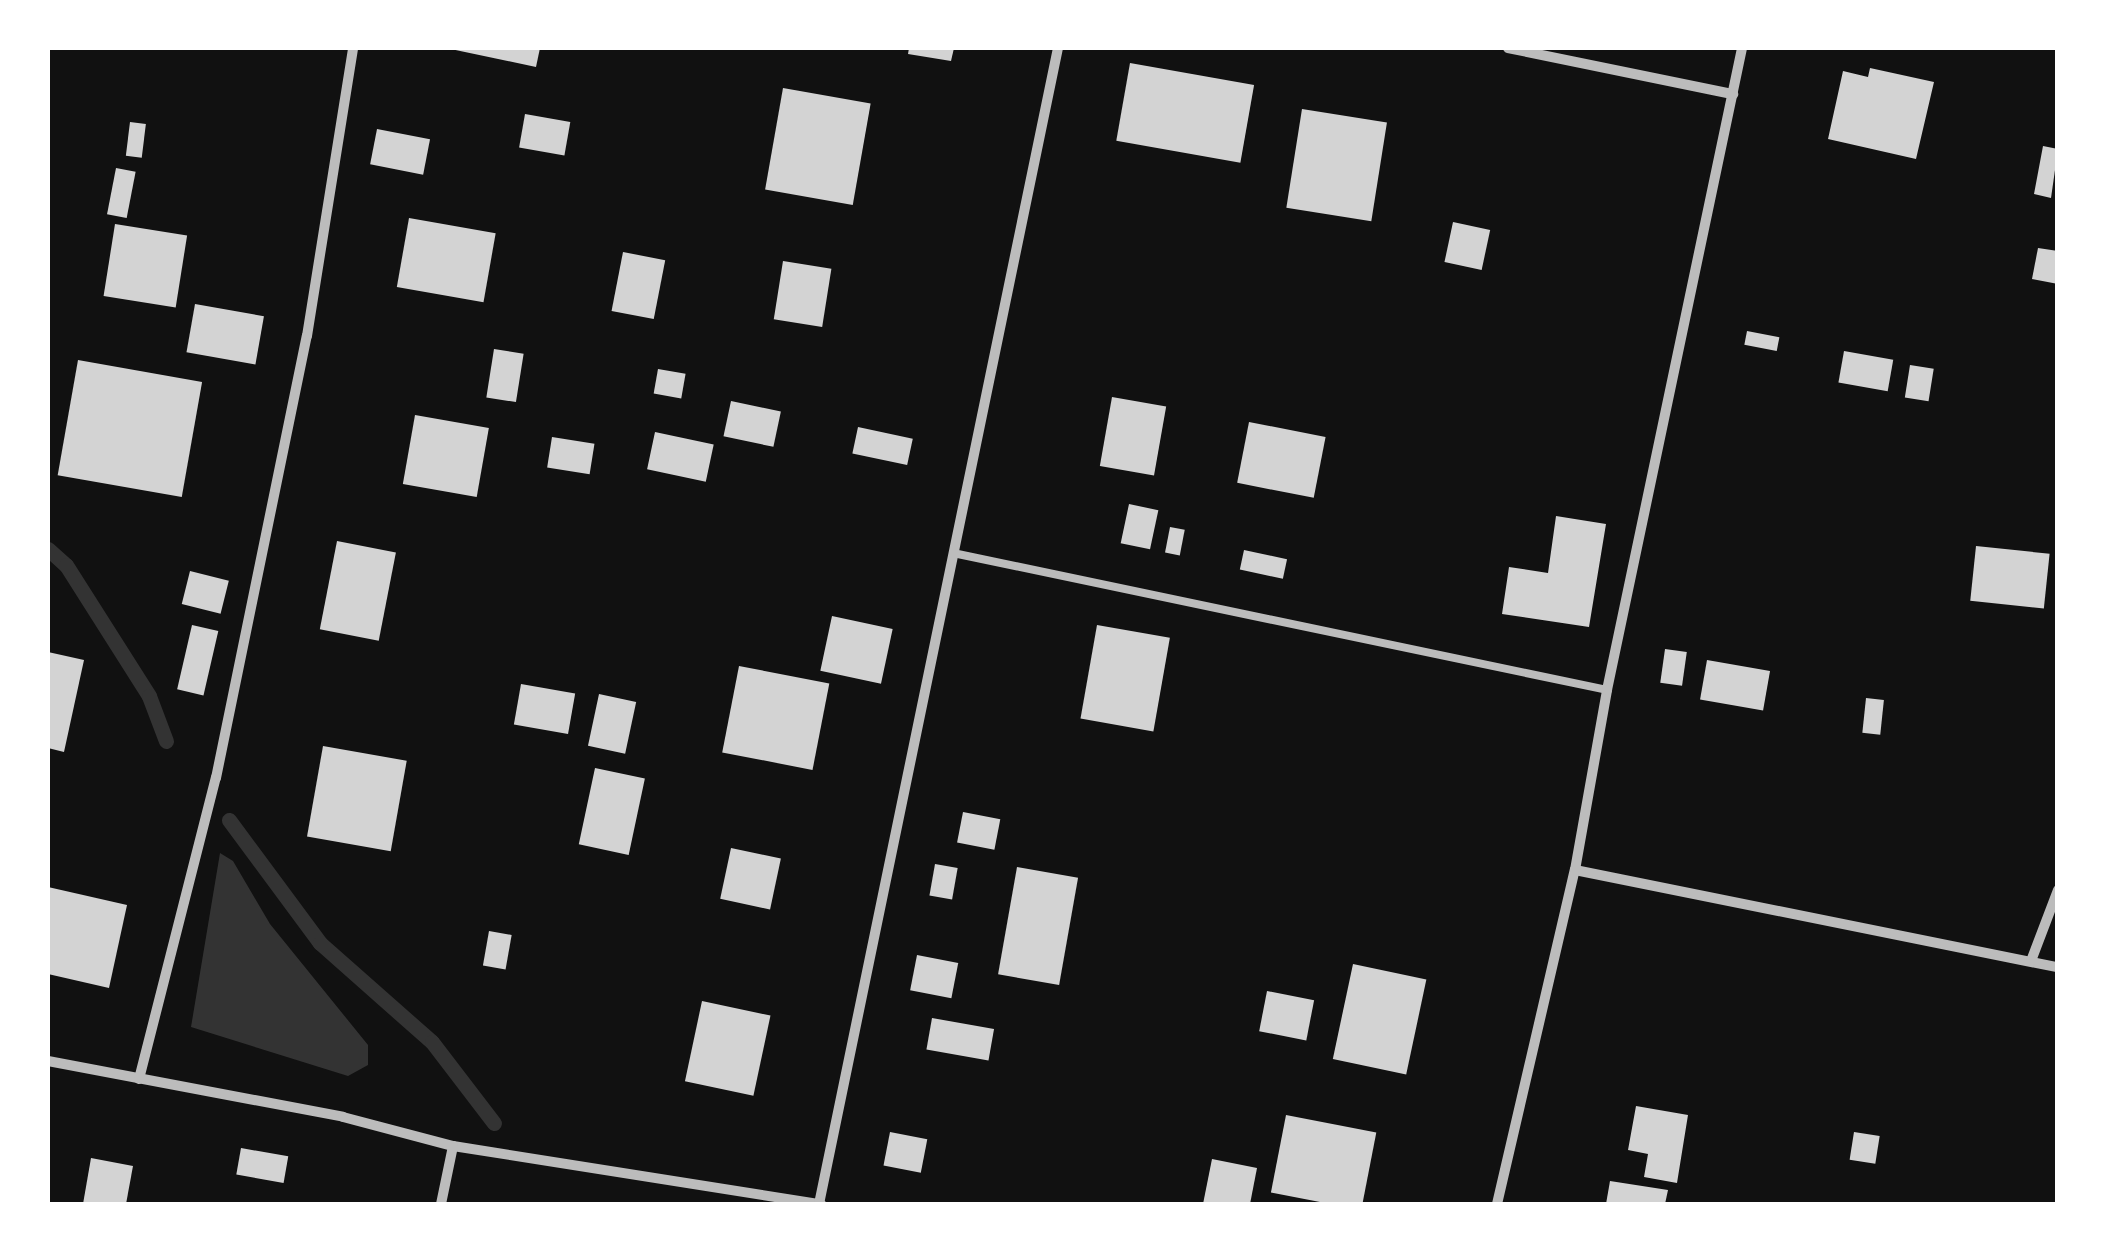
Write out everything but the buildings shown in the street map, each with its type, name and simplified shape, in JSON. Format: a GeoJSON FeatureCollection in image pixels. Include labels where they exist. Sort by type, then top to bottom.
{"type":"FeatureCollection","features":[{"type":"Feature","properties":{"kind":"street"},"geometry":{"type":"LineString","coordinates":[[139,1078],[224,740],[307,336],[353,48]]}},
{"type":"Feature","properties":{"kind":"street"},"geometry":{"type":"LineString","coordinates":[[48,1060],[453,1146],[820,1204],[1058,48]]}},
{"type":"Feature","properties":{"kind":"street"},"geometry":{"type":"LineString","coordinates":[[1508,48],[1733,94]]}},
{"type":"Feature","properties":{"kind":"street"},"geometry":{"type":"LineString","coordinates":[[1497,1204],[1575,870],[1606,690],[1742,48]]}},
{"type":"Feature","properties":{"kind":"street"},"geometry":{"type":"LineString","coordinates":[[1575,870],[2058,967]]}},
{"type":"Feature","properties":{"kind":"street"},"geometry":{"type":"LineString","coordinates":[[2031,962],[2058,890]]}},
{"type":"Feature","properties":{"kind":"street"},"geometry":{"type":"LineString","coordinates":[[441,1204],[453,1146]]}},
{"type":"Feature","properties":{"kind":"lane"},"geometry":{"type":"LineString","coordinates":[[953,553],[1606,690]]}},
{"type":"Feature","properties":{"kind":"shaded area"},"geometry":{"type":"Polygon","coordinates":[[[220,853],[233,861],[270,924],[368,1045],[368,1065],[348,1076],[191,1027],[220,853]]]}},
{"type":"Feature","properties":{"kind":"waterway"},"geometry":{"type":"LineString","coordinates":[[48,549],[66,565],[149,696],[166,741]]}},
{"type":"Feature","properties":{"kind":"waterway"},"geometry":{"type":"LineString","coordinates":[[229,820],[320,943],[432,1042],[494,1123]]}}]}
